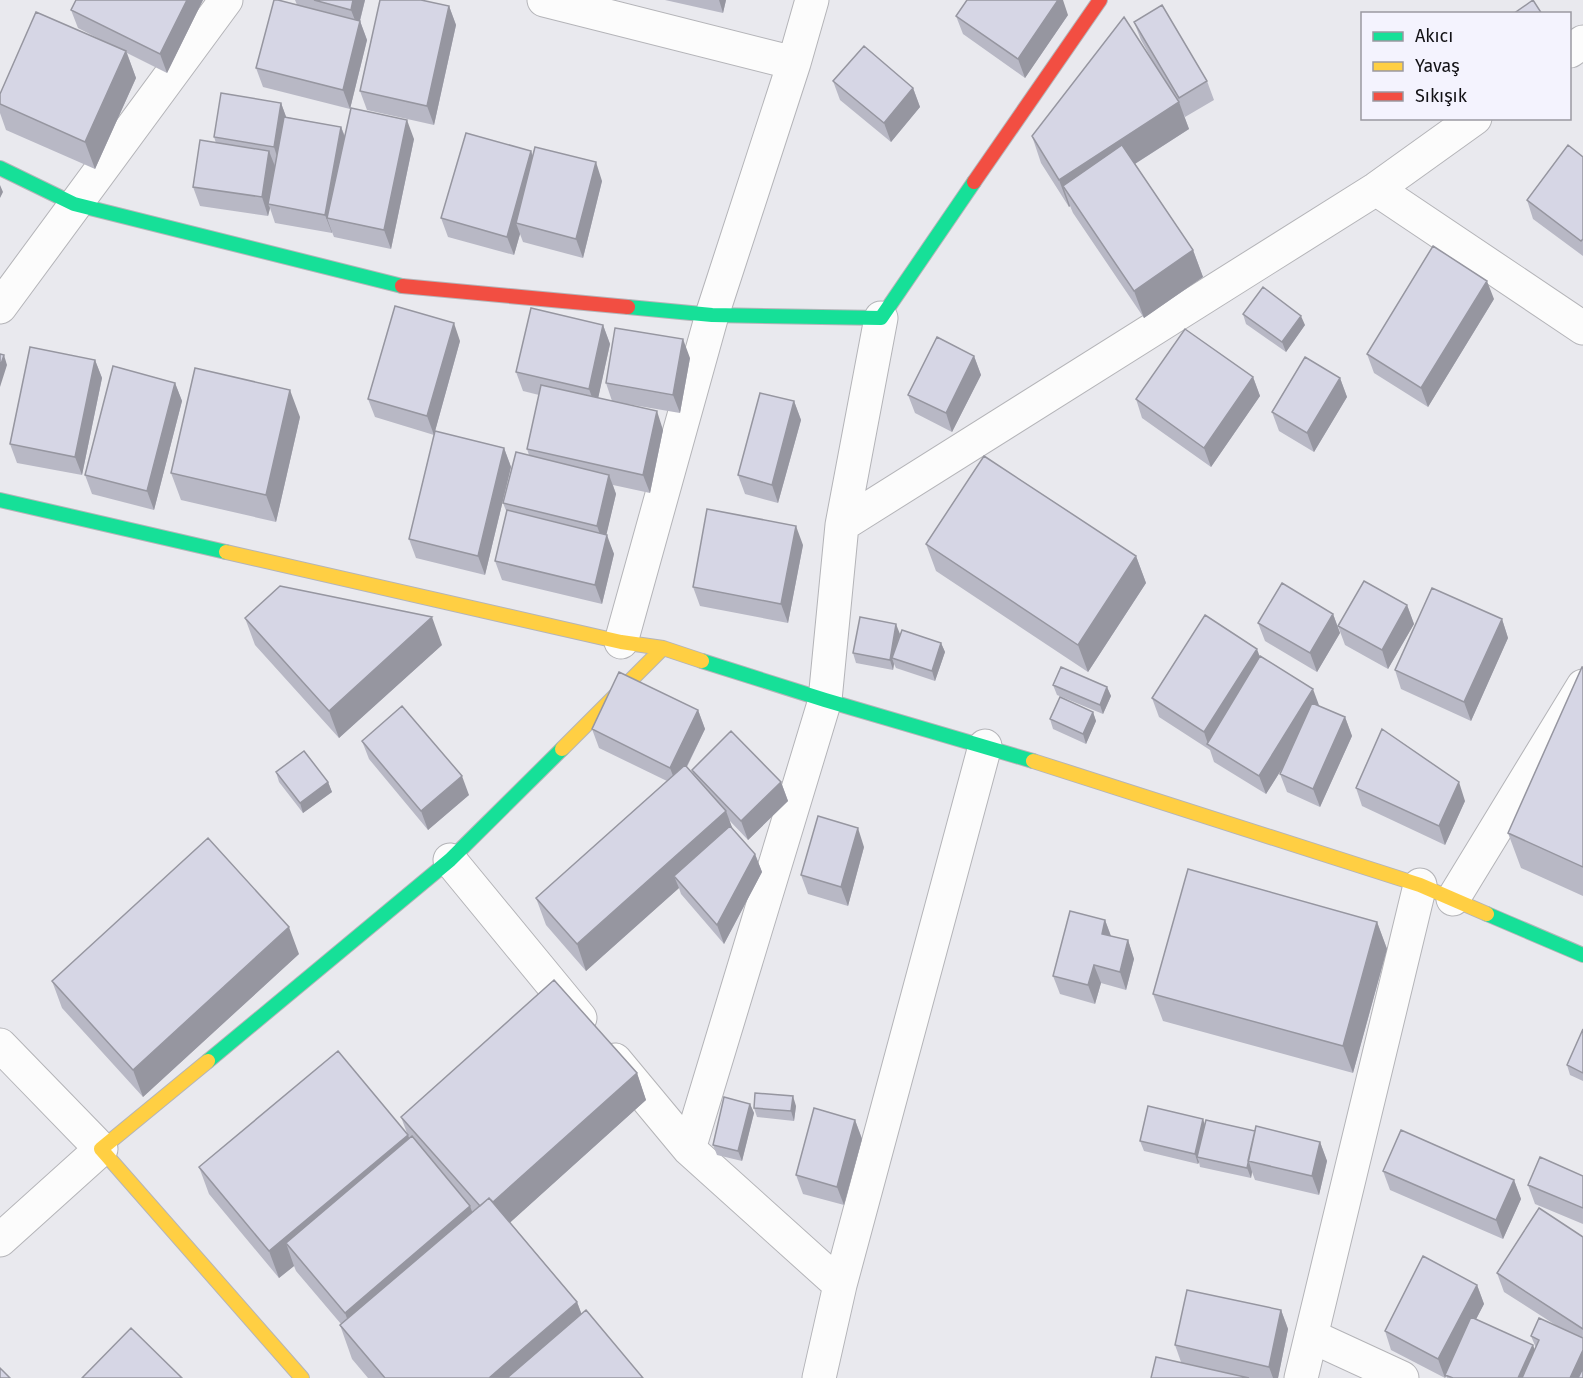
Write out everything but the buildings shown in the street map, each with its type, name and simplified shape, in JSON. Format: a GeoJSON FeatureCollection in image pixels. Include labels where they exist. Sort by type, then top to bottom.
{"type":"FeatureCollection","features":[{"type":"Feature","properties":{"kind":"street"},"geometry":{"type":"LineString","coordinates":[[0,307],[226,0]]}},
{"type":"Feature","properties":{"kind":"street"},"geometry":{"type":"LineString","coordinates":[[543,0],[794,63]]}},
{"type":"Feature","properties":{"kind":"street"},"geometry":{"type":"LineString","coordinates":[[621,642],[712,315],[794,63],[812,0]]}},
{"type":"Feature","properties":{"kind":"street"},"geometry":{"type":"LineString","coordinates":[[689,1149],[825,700],[842,525],[881,318],[1100,0]]}},
{"type":"Feature","properties":{"kind":"street"},"geometry":{"type":"LineString","coordinates":[[842,525],[1376,189],[1472,120]]}},
{"type":"Feature","properties":{"kind":"street"},"geometry":{"type":"LineString","coordinates":[[0,168],[74,204],[410,288],[712,315],[881,318]]}},
{"type":"Feature","properties":{"kind":"street"},"geometry":{"type":"LineString","coordinates":[[1376,189],[1583,328]]}},
{"type":"Feature","properties":{"kind":"street"},"geometry":{"type":"LineString","coordinates":[[0,500],[621,642],[663,648],[825,700],[986,746],[1420,885],[1583,955]]}},
{"type":"Feature","properties":{"kind":"street"},"geometry":{"type":"LineString","coordinates":[[0,1240],[101,1149],[450,860],[663,648]]}},
{"type":"Feature","properties":{"kind":"street"},"geometry":{"type":"LineString","coordinates":[[1453,898],[1583,686]]}},
{"type":"Feature","properties":{"kind":"street"},"geometry":{"type":"LineString","coordinates":[[819,1378],[840,1285],[986,746]]}},
{"type":"Feature","properties":{"kind":"street"},"geometry":{"type":"LineString","coordinates":[[450,860],[689,1149],[840,1285]]}},
{"type":"Feature","properties":{"kind":"street"},"geometry":{"type":"LineString","coordinates":[[1301,1378],[1420,885]]}},
{"type":"Feature","properties":{"kind":"street"},"geometry":{"type":"LineString","coordinates":[[0,1046],[101,1149],[302,1378]]}},
{"type":"Feature","properties":{"kind":"street"},"geometry":{"type":"LineString","coordinates":[[1311,1336],[1402,1378]]}},
{"type":"Feature","properties":{"kind":"traffic: fast"},"geometry":{"type":"LineString","coordinates":[[0,168],[74,204],[402,286]]}},
{"type":"Feature","properties":{"kind":"traffic: fast"},"geometry":{"type":"LineString","coordinates":[[628,307],[712,315],[881,318],[974,182]]}},
{"type":"Feature","properties":{"kind":"traffic: fast"},"geometry":{"type":"LineString","coordinates":[[0,500],[226,552]]}},
{"type":"Feature","properties":{"kind":"traffic: fast"},"geometry":{"type":"LineString","coordinates":[[702,661],[1033,761]]}},
{"type":"Feature","properties":{"kind":"traffic: fast"},"geometry":{"type":"LineString","coordinates":[[208,1061],[450,860],[562,749]]}},
{"type":"Feature","properties":{"kind":"traffic: fast"},"geometry":{"type":"LineString","coordinates":[[1487,914],[1583,955]]}},
{"type":"Feature","properties":{"kind":"traffic: slow"},"geometry":{"type":"LineString","coordinates":[[226,552],[621,642],[663,648],[702,661]]}},
{"type":"Feature","properties":{"kind":"traffic: slow"},"geometry":{"type":"LineString","coordinates":[[562,749],[663,648]]}},
{"type":"Feature","properties":{"kind":"traffic: slow"},"geometry":{"type":"LineString","coordinates":[[1033,761],[1420,885],[1487,914]]}},
{"type":"Feature","properties":{"kind":"traffic: slow"},"geometry":{"type":"LineString","coordinates":[[208,1061],[101,1149],[302,1378]]}},
{"type":"Feature","properties":{"kind":"traffic: jam"},"geometry":{"type":"LineString","coordinates":[[974,182],[1100,0]]}},
{"type":"Feature","properties":{"kind":"traffic: jam"},"geometry":{"type":"LineString","coordinates":[[402,286],[628,307]]}}]}
